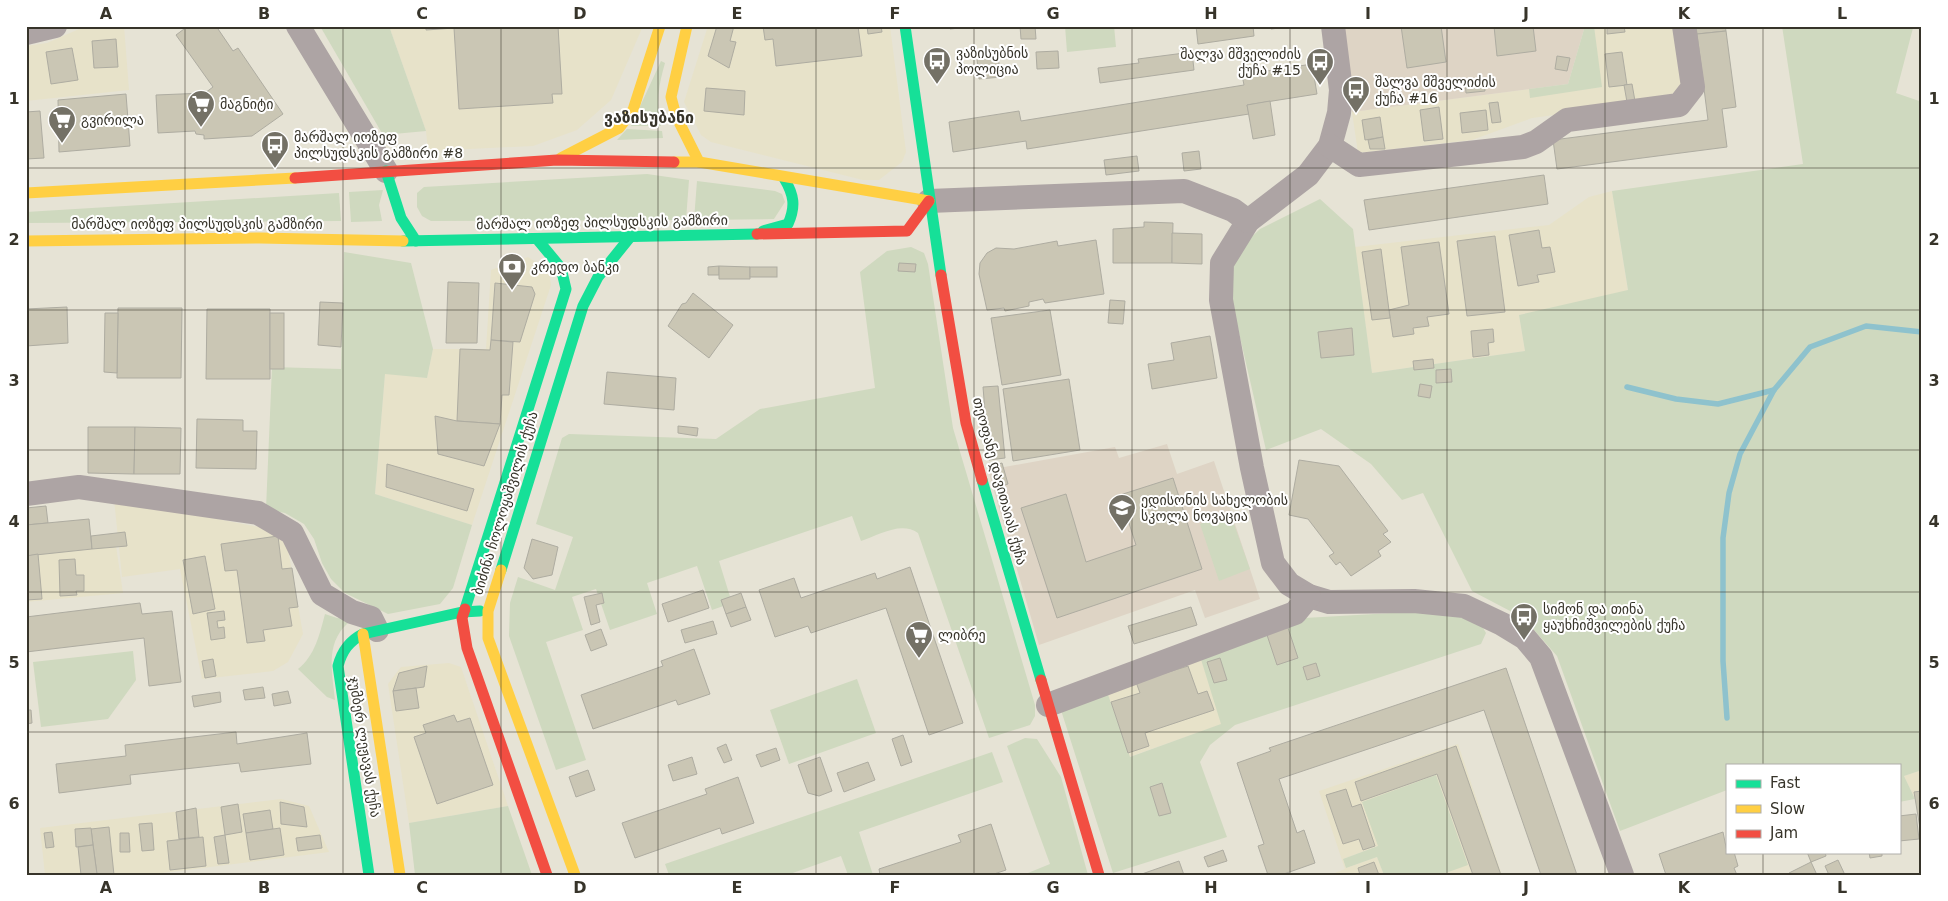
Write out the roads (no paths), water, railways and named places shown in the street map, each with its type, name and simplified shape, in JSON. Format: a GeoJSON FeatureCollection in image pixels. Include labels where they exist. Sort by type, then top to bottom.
{"type":"FeatureCollection","features":[{"type":"Feature","properties":{"kind":"main road"},"geometry":{"type":"LineString","coordinates":[[557,160],[619,128],[633,110],[660,26]]}},
{"type":"Feature","properties":{"kind":"main road"},"geometry":{"type":"LineString","coordinates":[[687,26],[671,97],[676,116],[699,162]]}},
{"type":"Feature","properties":{"kind":"main road","name":"თეოფანე დავითაიას ქუჩა"},"geometry":{"type":"LineString","coordinates":[[905,26],[929,201],[966,423],[1099,875]]}},
{"type":"Feature","properties":{"kind":"main road"},"geometry":{"type":"LineString","coordinates":[[26,193],[557,160],[699,162],[784,178],[929,201]]}},
{"type":"Feature","properties":{"kind":"main road"},"geometry":{"type":"LineString","coordinates":[[386,171],[401,218],[416,241]]}},
{"type":"Feature","properties":{"kind":"main road"},"geometry":{"type":"LineString","coordinates":[[755,234],[788,224],[795,208],[794,195],[784,178]]}},
{"type":"Feature","properties":{"kind":"main road","name":"მარშალ იოზეფ პილსუდსკის გამზირი"},"geometry":{"type":"LineString","coordinates":[[26,241],[250,238],[416,241],[907,231],[929,201]]}},
{"type":"Feature","properties":{"kind":"main road","name":"ბიძინა ჩოლოყაშვილის ქუჩა"},"geometry":{"type":"LineString","coordinates":[[575,875],[488,638],[488,611],[583,306],[592,283],[600,271],[631,236]]}},
{"type":"Feature","properties":{"kind":"main road","name":"ბიძინა ჩოლოყაშვილის ქუჩა"},"geometry":{"type":"LineString","coordinates":[[537,238],[560,265],[566,276],[566,289],[462,612],[467,648],[547,875]]}},
{"type":"Feature","properties":{"kind":"main road","name":"ჯუმბერ ლეჟავას ქუჩა"},"geometry":{"type":"LineString","coordinates":[[369,875],[338,666],[346,647],[354,638],[370,632],[462,612],[488,611]]}},
{"type":"Feature","properties":{"kind":"main road","name":"ჯუმბერ ლეჟავას ქუჩა"},"geometry":{"type":"LineString","coordinates":[[370,632],[400,875]]}},
{"type":"Feature","properties":{"kind":"street"},"geometry":{"type":"LineString","coordinates":[[26,32],[55,26]]}},
{"type":"Feature","properties":{"kind":"street"},"geometry":{"type":"LineString","coordinates":[[298,26],[386,171]]}},
{"type":"Feature","properties":{"kind":"street"},"geometry":{"type":"LineString","coordinates":[[1333,26],[1341,90],[1339,113],[1330,146],[1308,175],[1248,221],[1222,263],[1221,300],[1252,468],[1273,563],[1289,584],[1309,596],[1329,602],[1414,600],[1464,606],[1502,624],[1525,638],[1541,657],[1622,875]]}},
{"type":"Feature","properties":{"kind":"street"},"geometry":{"type":"LineString","coordinates":[[1330,146],[1359,165],[1523,147],[1536,142],[1566,120],[1679,105],[1693,87],[1684,26]]}},
{"type":"Feature","properties":{"kind":"street"},"geometry":{"type":"LineString","coordinates":[[929,201],[1184,191],[1233,210],[1248,221]]}},
{"type":"Feature","properties":{"kind":"street"},"geometry":{"type":"LineString","coordinates":[[26,494],[79,488],[258,513],[292,533],[322,594],[352,612],[371,618],[370,632]]}},
{"type":"Feature","properties":{"kind":"street"},"geometry":{"type":"LineString","coordinates":[[1048,705],[1296,613],[1309,596]]}},
{"type":"Feature","properties":{"kind":"street"},"geometry":{"type":"LineString","coordinates":[[522,805],[546,795]]}},
{"type":"Feature","properties":{"kind":"waterway"},"geometry":{"type":"LineString","coordinates":[[1727,718],[1723,661],[1723,538],[1729,493],[1740,454],[1774,390],[1810,347],[1866,326],[1922,332]]}},
{"type":"Feature","properties":{"kind":"waterway"},"geometry":{"type":"LineString","coordinates":[[1627,387],[1676,399],[1718,404],[1774,390]]}},
{"type":"Feature","properties":{"kind":"place","name":"ვაზისუბნის პოლიცია"},"geometry":{"type":"Point","coordinates":[937,85]}},
{"type":"Feature","properties":{"kind":"place","name":"შალვა მშველიძის ქუჩა #15"},"geometry":{"type":"Point","coordinates":[1320,86]}},
{"type":"Feature","properties":{"kind":"place","name":"შალვა მშველიძის ქუჩა #16"},"geometry":{"type":"Point","coordinates":[1356,114]}},
{"type":"Feature","properties":{"kind":"place","name":"მაგნიტი"},"geometry":{"type":"Point","coordinates":[201,128]}},
{"type":"Feature","properties":{"kind":"place","name":"გვირილა"},"geometry":{"type":"Point","coordinates":[62,144]}},
{"type":"Feature","properties":{"kind":"place","name":"მარშალ იოზეფ პილსუდსკის გამზირი #8"},"geometry":{"type":"Point","coordinates":[275,169]}},
{"type":"Feature","properties":{"kind":"place","name":"კრედო ბანკი"},"geometry":{"type":"Point","coordinates":[512,291]}},
{"type":"Feature","properties":{"kind":"place","name":"ედისონის სახელობის სკოლა ნოვაცია"},"geometry":{"type":"Point","coordinates":[1122,532]}},
{"type":"Feature","properties":{"kind":"place","name":"სიმონ და თინა ყაუხჩიშვილების ქუჩა"},"geometry":{"type":"Point","coordinates":[1524,641]}},
{"type":"Feature","properties":{"kind":"place","name":"ლიბრე"},"geometry":{"type":"Point","coordinates":[919,659]}},
{"type":"Feature","properties":{"kind":"district","name":"ვაზისუბანი"},"geometry":{"type":"Point","coordinates":[649,117]}}]}
